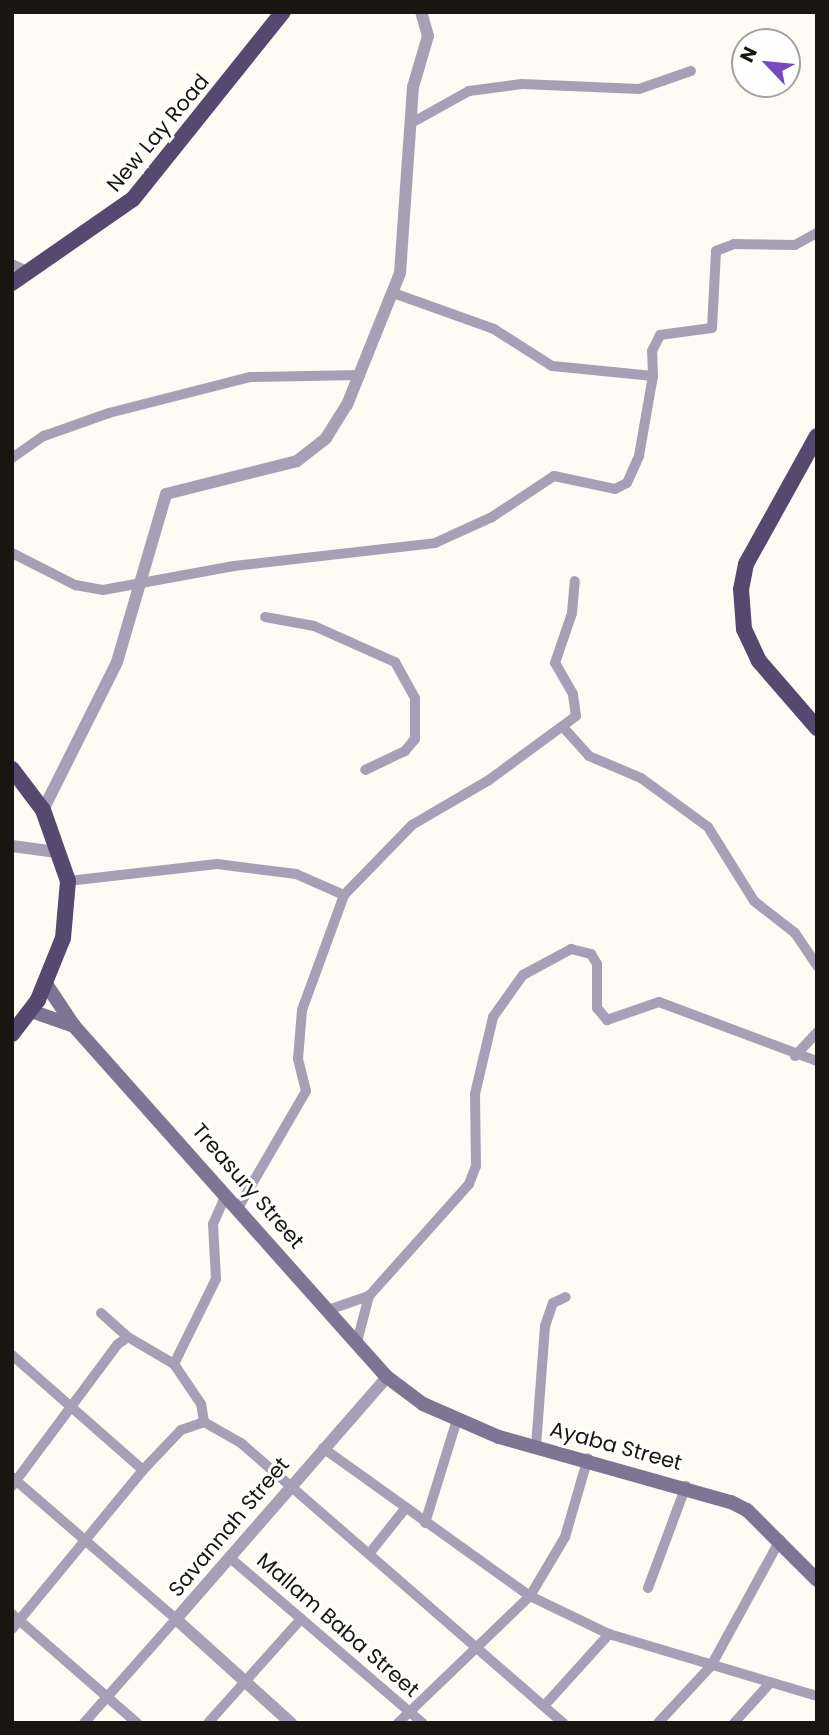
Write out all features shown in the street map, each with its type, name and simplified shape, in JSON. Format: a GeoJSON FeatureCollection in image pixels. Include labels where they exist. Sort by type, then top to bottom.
{"type":"FeatureCollection","features":[{"type":"Feature","properties":{"kind":"highway","name":"New Lay Road"},"geometry":{"type":"LineString","coordinates":[[12,284],[133,199],[283,12]]}},
{"type":"Feature","properties":{"kind":"highway"},"geometry":{"type":"LineString","coordinates":[[817,436],[747,564],[741,589],[744,629],[758,661],[817,728]]}},
{"type":"Feature","properties":{"kind":"highway"},"geometry":{"type":"LineString","coordinates":[[12,769],[43,810],[68,881],[63,938],[46,984],[32,1011],[12,1034]]}},
{"type":"Feature","properties":{"kind":"main road","name":"Treasury Street"},"geometry":{"type":"LineString","coordinates":[[46,984],[74,1026],[387,1377]]}},
{"type":"Feature","properties":{"kind":"main road","name":"Treasury Street"},"geometry":{"type":"LineString","coordinates":[[32,1011],[74,1026]]}},
{"type":"Feature","properties":{"kind":"main road","name":"Ayaba Street"},"geometry":{"type":"LineString","coordinates":[[387,1377],[456,1423],[686,1486],[747,1510],[780,1540],[817,1580]]}},
{"type":"Feature","properties":{"kind":"street"},"geometry":{"type":"LineString","coordinates":[[43,810],[99,705],[143,580],[166,494],[312,453],[338,422],[396,294],[415,121],[414,87],[428,36],[421,12]]}},
{"type":"Feature","properties":{"kind":"street"},"geometry":{"type":"LineString","coordinates":[[415,121],[480,89],[522,84],[639,89],[691,71]]}},
{"type":"Feature","properties":{"kind":"street"},"geometry":{"type":"LineString","coordinates":[[12,553],[89,590],[143,580],[435,543],[482,523],[554,476],[615,489],[634,472],[653,376],[652,351],[660,335],[709,334],[712,328],[716,251],[734,244],[795,245],[817,233]]}},
{"type":"Feature","properties":{"kind":"street"},"geometry":{"type":"LineString","coordinates":[[12,264],[29,272]]}},
{"type":"Feature","properties":{"kind":"street"},"geometry":{"type":"LineString","coordinates":[[396,294],[494,329],[552,366],[653,376]]}},
{"type":"Feature","properties":{"kind":"street"},"geometry":{"type":"LineString","coordinates":[[12,458],[44,436],[109,413],[250,377],[360,374]]}},
{"type":"Feature","properties":{"kind":"street"},"geometry":{"type":"LineString","coordinates":[[238,1209],[306,1091],[298,1059],[302,1010],[344,895],[412,825],[563,727],[577,707],[555,663],[572,612],[575,581]]}},
{"type":"Feature","properties":{"kind":"street"},"geometry":{"type":"LineString","coordinates":[[265,617],[314,626],[395,662],[415,698],[415,739],[405,751],[365,771]]}},
{"type":"Feature","properties":{"kind":"street"},"geometry":{"type":"LineString","coordinates":[[563,727],[589,756],[641,778],[708,827],[754,901],[794,933],[817,966]]}},
{"type":"Feature","properties":{"kind":"street"},"geometry":{"type":"LineString","coordinates":[[12,846],[57,852]]}},
{"type":"Feature","properties":{"kind":"street"},"geometry":{"type":"LineString","coordinates":[[68,881],[217,864],[296,874],[344,895]]}},
{"type":"Feature","properties":{"kind":"street"},"geometry":{"type":"LineString","coordinates":[[357,1342],[369,1296],[474,1175],[475,1094],[493,1017],[523,975],[583,949],[597,964],[597,1008],[607,1020],[659,1002],[795,1056],[817,1061]]}},
{"type":"Feature","properties":{"kind":"street"},"geometry":{"type":"LineString","coordinates":[[795,1056],[817,1032]]}},
{"type":"Feature","properties":{"kind":"street"},"geometry":{"type":"LineString","coordinates":[[174,1364],[216,1279],[213,1224],[226,1195]]}},
{"type":"Feature","properties":{"kind":"street"},"geometry":{"type":"LineString","coordinates":[[328,1310],[369,1296]]}},
{"type":"Feature","properties":{"kind":"street"},"geometry":{"type":"LineString","coordinates":[[536,1446],[545,1326],[554,1303],[566,1297]]}},
{"type":"Feature","properties":{"kind":"street"},"geometry":{"type":"LineString","coordinates":[[101,1313],[128,1337],[174,1364],[201,1404],[204,1422]]}},
{"type":"Feature","properties":{"kind":"street"},"geometry":{"type":"LineString","coordinates":[[84,1723],[176,1619],[14,1481],[68,1408],[128,1337]]}},
{"type":"Feature","properties":{"kind":"street"},"geometry":{"type":"LineString","coordinates":[[12,1355],[68,1408],[143,1469]]}},
{"type":"Feature","properties":{"kind":"street","name":"Savannah Street"},"geometry":{"type":"LineString","coordinates":[[291,1723],[176,1619],[290,1484],[387,1377]]}},
{"type":"Feature","properties":{"kind":"street"},"geometry":{"type":"LineString","coordinates":[[12,1629],[16,1617],[143,1469],[181,1430],[204,1422],[241,1443],[290,1484],[563,1723]]}},
{"type":"Feature","properties":{"kind":"street"},"geometry":{"type":"LineString","coordinates":[[425,1523],[456,1423]]}},
{"type":"Feature","properties":{"kind":"street"},"geometry":{"type":"LineString","coordinates":[[323,1448],[404,1510],[530,1596],[609,1634],[817,1696]]}},
{"type":"Feature","properties":{"kind":"street"},"geometry":{"type":"LineString","coordinates":[[398,1723],[408,1710],[530,1596],[565,1537],[589,1458]]}},
{"type":"Feature","properties":{"kind":"street"},"geometry":{"type":"LineString","coordinates":[[648,1588],[686,1486]]}},
{"type":"Feature","properties":{"kind":"street"},"geometry":{"type":"LineString","coordinates":[[369,1553],[404,1510]]}},
{"type":"Feature","properties":{"kind":"street"},"geometry":{"type":"LineString","coordinates":[[658,1723],[711,1666],[780,1540]]}},
{"type":"Feature","properties":{"kind":"street","name":"Mallam Baba Street"},"geometry":{"type":"LineString","coordinates":[[229,1557],[423,1723]]}},
{"type":"Feature","properties":{"kind":"street"},"geometry":{"type":"LineString","coordinates":[[16,1617],[137,1723]]}},
{"type":"Feature","properties":{"kind":"street"},"geometry":{"type":"LineString","coordinates":[[208,1723],[302,1619]]}},
{"type":"Feature","properties":{"kind":"street"},"geometry":{"type":"LineString","coordinates":[[544,1706],[609,1634]]}},
{"type":"Feature","properties":{"kind":"street"},"geometry":{"type":"LineString","coordinates":[[734,1723],[770,1683]]}}]}
